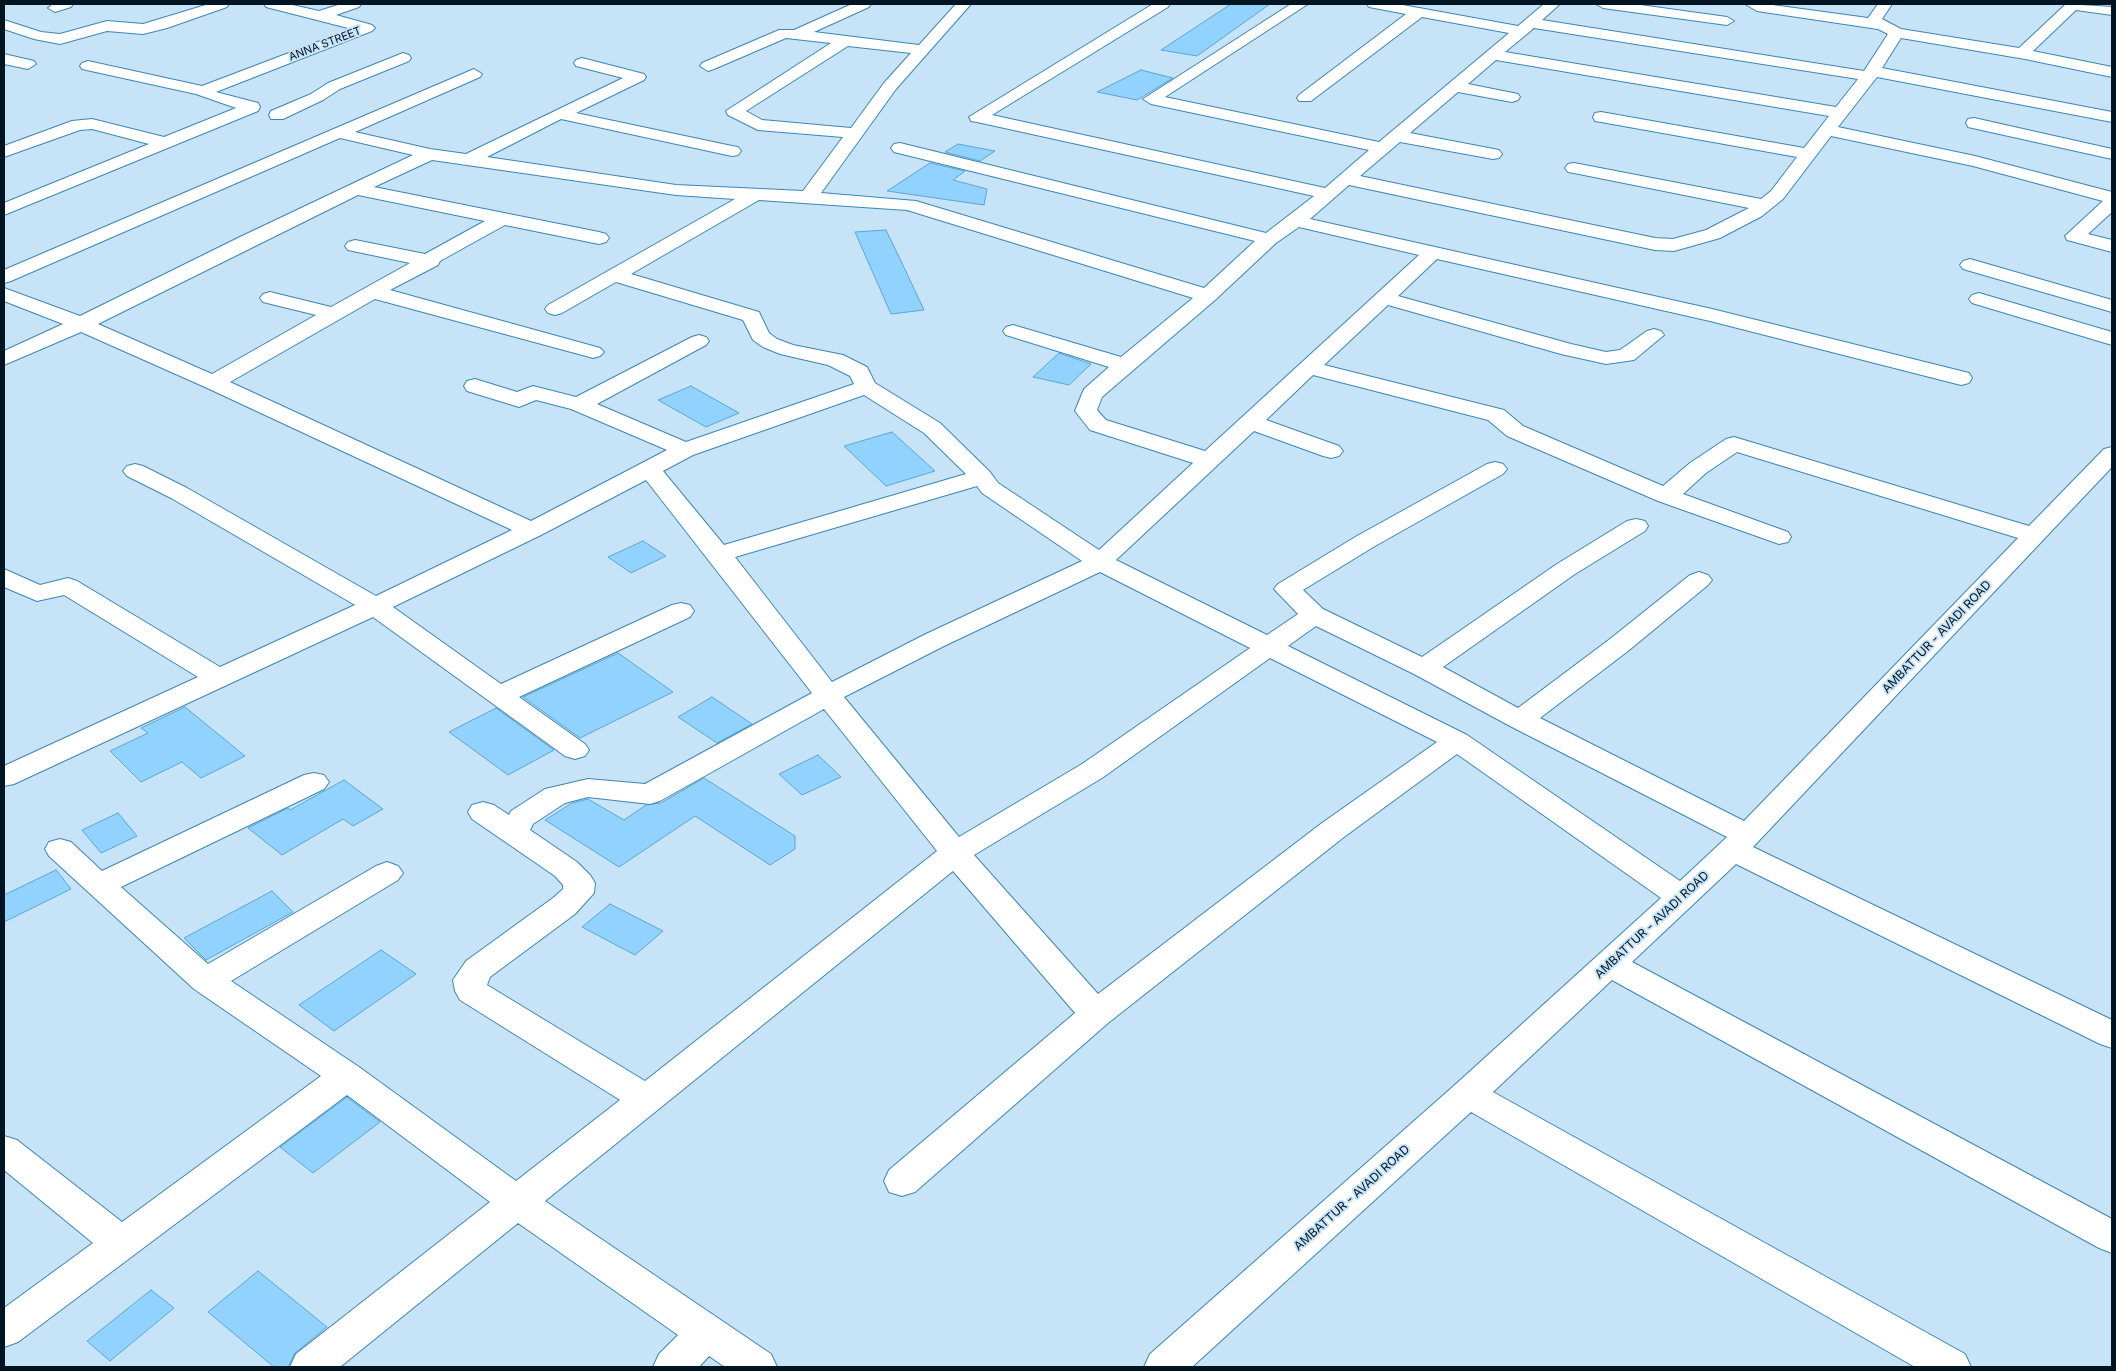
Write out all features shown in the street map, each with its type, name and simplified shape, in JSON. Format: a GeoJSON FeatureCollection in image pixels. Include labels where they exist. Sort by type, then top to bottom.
{"type":"FeatureCollection","features":[{"type":"Feature","properties":{"kind":"street"},"geometry":{"type":"LineString","coordinates":[[181,4],[202,7]]}},
{"type":"Feature","properties":{"kind":"street"},"geometry":{"type":"LineString","coordinates":[[4,24],[39,36],[60,39],[107,26],[143,29],[202,7],[222,4]]}},
{"type":"Feature","properties":{"kind":"street"},"geometry":{"type":"LineString","coordinates":[[271,4],[320,16],[354,4]]}},
{"type":"Feature","properties":{"kind":"street"},"geometry":{"type":"LineString","coordinates":[[797,34],[864,4]]}},
{"type":"Feature","properties":{"kind":"street"},"geometry":{"type":"LineString","coordinates":[[808,197],[890,86],[964,4]]}},
{"type":"Feature","properties":{"kind":"street"},"geometry":{"type":"LineString","coordinates":[[1134,4],[1160,6]]}},
{"type":"Feature","properties":{"kind":"street"},"geometry":{"type":"LineString","coordinates":[[1301,4],[1151,99],[1390,142],[1493,154]]}},
{"type":"Feature","properties":{"kind":"street"},"geometry":{"type":"LineString","coordinates":[[1374,4],[1526,27],[1870,73],[2112,117]]}},
{"type":"Feature","properties":{"kind":"street"},"geometry":{"type":"LineString","coordinates":[[1209,460],[1098,426],[1086,411],[1092,394],[1124,365],[1208,296],[1269,239],[1296,221],[1553,4]]}},
{"type":"Feature","properties":{"kind":"street"},"geometry":{"type":"LineString","coordinates":[[1603,4],[1727,21]]}},
{"type":"Feature","properties":{"kind":"street"},"geometry":{"type":"LineString","coordinates":[[1752,4],[1757,7],[1890,29],[2112,72]]}},
{"type":"Feature","properties":{"kind":"street"},"geometry":{"type":"LineString","coordinates":[[1885,4],[1874,20],[1890,29]]}},
{"type":"Feature","properties":{"kind":"street"},"geometry":{"type":"LineString","coordinates":[[2025,54],[2026,49],[2073,5],[2112,11]]}},
{"type":"Feature","properties":{"kind":"street"},"geometry":{"type":"LineString","coordinates":[[1160,6],[978,117],[1337,187],[1655,244],[1674,245],[1713,234],[1764,205],[1777,195],[1870,73],[1890,29]]}},
{"type":"Feature","properties":{"kind":"street"},"geometry":{"type":"LineString","coordinates":[[1305,98],[1419,12]]}},
{"type":"Feature","properties":{"kind":"street","name":"ANNA STREET"},"geometry":{"type":"LineString","coordinates":[[203,91],[367,28],[320,16]]}},
{"type":"Feature","properties":{"kind":"street"},"geometry":{"type":"LineString","coordinates":[[708,66],[784,33],[922,50]]}},
{"type":"Feature","properties":{"kind":"street"},"geometry":{"type":"LineString","coordinates":[[2036,40],[2055,43]]}},
{"type":"Feature","properties":{"kind":"street"},"geometry":{"type":"LineString","coordinates":[[846,41],[734,111],[758,125],[855,133]]}},
{"type":"Feature","properties":{"kind":"street"},"geometry":{"type":"LineString","coordinates":[[1492,55],[1840,113]]}},
{"type":"Feature","properties":{"kind":"street"},"geometry":{"type":"LineString","coordinates":[[277,115],[317,97],[334,86],[403,58]]}},
{"type":"Feature","properties":{"kind":"street"},"geometry":{"type":"LineString","coordinates":[[4,59],[28,64]]}},
{"type":"Feature","properties":{"kind":"street"},"geometry":{"type":"LineString","coordinates":[[470,159],[638,77],[582,63]]}},
{"type":"Feature","properties":{"kind":"street"},"geometry":{"type":"LineString","coordinates":[[88,66],[203,91],[203,93],[338,133],[430,154],[676,190],[909,205],[1208,296]]}},
{"type":"Feature","properties":{"kind":"street"},"geometry":{"type":"LineString","coordinates":[[4,278],[474,74]]}},
{"type":"Feature","properties":{"kind":"street"},"geometry":{"type":"LineString","coordinates":[[1455,87],[1512,97]]}},
{"type":"Feature","properties":{"kind":"street"},"geometry":{"type":"LineString","coordinates":[[4,210],[252,107]]}},
{"type":"Feature","properties":{"kind":"street"},"geometry":{"type":"LineString","coordinates":[[559,114],[732,150]]}},
{"type":"Feature","properties":{"kind":"street"},"geometry":{"type":"LineString","coordinates":[[1601,118],[1808,154]]}},
{"type":"Feature","properties":{"kind":"street"},"geometry":{"type":"LineString","coordinates":[[1974,123],[2112,154]]}},
{"type":"Feature","properties":{"kind":"street"},"geometry":{"type":"LineString","coordinates":[[4,152],[78,125],[92,124],[167,143]]}},
{"type":"Feature","properties":{"kind":"street"},"geometry":{"type":"LineString","coordinates":[[1827,130],[1975,161],[2112,198]]}},
{"type":"Feature","properties":{"kind":"street"},"geometry":{"type":"LineString","coordinates":[[900,148],[1269,239]]}},
{"type":"Feature","properties":{"kind":"street"},"geometry":{"type":"LineString","coordinates":[[4,359],[81,324],[430,154]]}},
{"type":"Feature","properties":{"kind":"street"},"geometry":{"type":"LineString","coordinates":[[1574,168],[1764,205]]}},
{"type":"Feature","properties":{"kind":"street"},"geometry":{"type":"LineString","coordinates":[[356,189],[599,238]]}},
{"type":"Feature","properties":{"kind":"street"},"geometry":{"type":"LineString","coordinates":[[555,309],[756,194]]}},
{"type":"Feature","properties":{"kind":"street"},"geometry":{"type":"LineString","coordinates":[[2112,203],[2074,236],[2112,246]]}},
{"type":"Feature","properties":{"kind":"street"},"geometry":{"type":"LineString","coordinates":[[213,382],[431,261],[503,218]]}},
{"type":"Feature","properties":{"kind":"street"},"geometry":{"type":"LineString","coordinates":[[1296,221],[1712,315],[1961,378]]}},
{"type":"Feature","properties":{"kind":"street"},"geometry":{"type":"LineString","coordinates":[[355,246],[431,261]]}},
{"type":"Feature","properties":{"kind":"street"},"geometry":{"type":"LineString","coordinates":[[514,832],[522,818],[555,796],[588,788],[650,794],[828,696],[935,640],[1100,562],[1434,252]]}},
{"type":"Feature","properties":{"kind":"street"},"geometry":{"type":"LineString","coordinates":[[1970,266],[2112,306]]}},
{"type":"Feature","properties":{"kind":"street"},"geometry":{"type":"LineString","coordinates":[[614,275],[752,316],[760,336],[770,342],[787,350],[834,360],[859,372],[866,387],[932,428],[982,477],[990,488],[1100,562],[1457,741],[1554,806],[1682,897]]}},
{"type":"Feature","properties":{"kind":"street"},"geometry":{"type":"LineString","coordinates":[[374,292],[593,352]]}},
{"type":"Feature","properties":{"kind":"street"},"geometry":{"type":"LineString","coordinates":[[4,294],[81,324],[213,382],[532,530]]}},
{"type":"Feature","properties":{"kind":"street"},"geometry":{"type":"LineString","coordinates":[[270,298],[335,314]]}},
{"type":"Feature","properties":{"kind":"street"},"geometry":{"type":"LineString","coordinates":[[1384,298],[1606,358],[1626,355],[1654,335]]}},
{"type":"Feature","properties":{"kind":"street"},"geometry":{"type":"LineString","coordinates":[[1979,299],[2112,338]]}},
{"type":"Feature","properties":{"kind":"street"},"geometry":{"type":"LineString","coordinates":[[1013,332],[1124,365]]}},
{"type":"Feature","properties":{"kind":"street"},"geometry":{"type":"LineString","coordinates":[[579,404],[699,340]]}},
{"type":"Feature","properties":{"kind":"street"},"geometry":{"type":"LineString","coordinates":[[1310,368],[1496,415],[1515,431],[1666,496],[1778,537]]}},
{"type":"Feature","properties":{"kind":"street"},"geometry":{"type":"LineString","coordinates":[[475,386],[519,400],[533,393],[579,404],[685,450]]}},
{"type":"Feature","properties":{"kind":"street"},"geometry":{"type":"LineString","coordinates":[[4,777],[375,606],[532,530],[685,450],[866,387]]}},
{"type":"Feature","properties":{"kind":"street"},"geometry":{"type":"LineString","coordinates":[[1251,422],[1331,451]]}},
{"type":"Feature","properties":{"kind":"street"},"geometry":{"type":"LineString","coordinates":[[1666,496],[1698,468],[1734,444],[2034,535]]}},
{"type":"Feature","properties":{"kind":"street","name":"AMBATTUR - AVADI ROAD"},"geometry":{"type":"LineString","coordinates":[[1164,1367],[1468,1094],[1740,842],[2112,454]]}},
{"type":"Feature","properties":{"kind":"street"},"geometry":{"type":"LineString","coordinates":[[649,468],[719,554],[828,696],[955,853],[1096,1014]]}},
{"type":"Feature","properties":{"kind":"street"},"geometry":{"type":"LineString","coordinates":[[1495,469],[1366,541],[1287,590],[1314,615],[1424,668],[1740,842],[2112,1034]]}},
{"type":"Feature","properties":{"kind":"street"},"geometry":{"type":"LineString","coordinates":[[135,471],[375,606],[575,750]]}},
{"type":"Feature","properties":{"kind":"street"},"geometry":{"type":"LineString","coordinates":[[719,554],[982,477]]}},
{"type":"Feature","properties":{"kind":"street"},"geometry":{"type":"LineString","coordinates":[[1424,668],[1566,569],[1636,526]]}},
{"type":"Feature","properties":{"kind":"street"},"geometry":{"type":"LineString","coordinates":[[4,577],[37,592],[68,586],[219,678]]}},
{"type":"Feature","properties":{"kind":"street"},"geometry":{"type":"LineString","coordinates":[[1520,720],[1619,645],[1699,580]]}},
{"type":"Feature","properties":{"kind":"street"},"geometry":{"type":"LineString","coordinates":[[498,696],[681,611]]}},
{"type":"Feature","properties":{"kind":"street"},"geometry":{"type":"LineString","coordinates":[[310,1367],[955,853],[1092,771],[1314,615]]}},
{"type":"Feature","properties":{"kind":"street"},"geometry":{"type":"LineString","coordinates":[[902,1181],[1096,1014],[1333,830],[1457,741]]}},
{"type":"Feature","properties":{"kind":"street"},"geometry":{"type":"LineString","coordinates":[[99,885],[314,782]]}},
{"type":"Feature","properties":{"kind":"street"},"geometry":{"type":"LineString","coordinates":[[483,812],[566,869],[579,883],[578,893],[564,906],[478,969],[470,980],[472,991],[646,1098]]}},
{"type":"Feature","properties":{"kind":"street"},"geometry":{"type":"LineString","coordinates":[[60,849],[206,981],[347,1076],[518,1203],[757,1367]]}},
{"type":"Feature","properties":{"kind":"street"},"geometry":{"type":"LineString","coordinates":[[206,981],[387,873]]}},
{"type":"Feature","properties":{"kind":"street"},"geometry":{"type":"LineString","coordinates":[[1609,964],[2112,1237]]}},
{"type":"Feature","properties":{"kind":"street"},"geometry":{"type":"LineString","coordinates":[[4,1330],[347,1076]]}},
{"type":"Feature","properties":{"kind":"street"},"geometry":{"type":"LineString","coordinates":[[1468,1094],[1951,1367]]}},
{"type":"Feature","properties":{"kind":"street"},"geometry":{"type":"LineString","coordinates":[[4,1150],[121,1243]]}},
{"type":"Feature","properties":{"kind":"street"},"geometry":{"type":"LineString","coordinates":[[673,1367],[706,1332]]}},
{"type":"Feature","properties":{"kind":"building"},"geometry":{"type":"Polygon","coordinates":[[[1231,4],[1270,4],[1197,56],[1161,50],[1231,4]]]}},
{"type":"Feature","properties":{"kind":"building"},"geometry":{"type":"Polygon","coordinates":[[[1141,70],[1173,78],[1137,100],[1097,92],[1141,70]]]}},
{"type":"Feature","properties":{"kind":"building"},"geometry":{"type":"Polygon","coordinates":[[[958,144],[995,151],[980,161],[945,152],[958,144]]]}},
{"type":"Feature","properties":{"kind":"building"},"geometry":{"type":"Polygon","coordinates":[[[930,163],[965,171],[953,180],[987,189],[984,205],[887,191],[930,163]]]}},
{"type":"Feature","properties":{"kind":"building"},"geometry":{"type":"Polygon","coordinates":[[[886,230],[924,310],[891,314],[855,232],[886,230]]]}},
{"type":"Feature","properties":{"kind":"building"},"geometry":{"type":"Polygon","coordinates":[[[1059,353],[1091,364],[1069,385],[1033,377],[1059,353]]]}},
{"type":"Feature","properties":{"kind":"building"},"geometry":{"type":"Polygon","coordinates":[[[691,386],[739,413],[706,427],[658,400],[691,386]]]}},
{"type":"Feature","properties":{"kind":"building"},"geometry":{"type":"Polygon","coordinates":[[[892,432],[935,471],[886,486],[844,446],[892,432]]]}},
{"type":"Feature","properties":{"kind":"building"},"geometry":{"type":"Polygon","coordinates":[[[643,541],[666,556],[631,573],[608,557],[643,541]]]}},
{"type":"Feature","properties":{"kind":"building"},"geometry":{"type":"Polygon","coordinates":[[[618,653],[673,692],[580,738],[523,697],[618,653]]]}},
{"type":"Feature","properties":{"kind":"building"},"geometry":{"type":"Polygon","coordinates":[[[712,697],[752,724],[717,743],[678,717],[712,697]]]}},
{"type":"Feature","properties":{"kind":"building"},"geometry":{"type":"Polygon","coordinates":[[[185,707],[245,756],[201,778],[182,762],[141,782],[110,751],[148,733],[141,728],[185,707]]]}},
{"type":"Feature","properties":{"kind":"building"},"geometry":{"type":"Polygon","coordinates":[[[496,708],[554,750],[508,775],[449,732],[496,708]]]}},
{"type":"Feature","properties":{"kind":"building"},"geometry":{"type":"Polygon","coordinates":[[[818,755],[841,777],[802,795],[779,774],[818,755]]]}},
{"type":"Feature","properties":{"kind":"building"},"geometry":{"type":"Polygon","coordinates":[[[704,778],[795,836],[795,849],[770,865],[695,816],[619,867],[545,820],[572,803],[588,799],[624,820],[646,805],[661,803],[704,778]]]}},
{"type":"Feature","properties":{"kind":"building"},"geometry":{"type":"Polygon","coordinates":[[[344,780],[383,809],[353,826],[343,819],[282,855],[248,828],[288,808],[290,810],[344,780]]]}},
{"type":"Feature","properties":{"kind":"building"},"geometry":{"type":"Polygon","coordinates":[[[118,813],[137,836],[101,853],[82,830],[118,813]]]}},
{"type":"Feature","properties":{"kind":"building"},"geometry":{"type":"Polygon","coordinates":[[[56,870],[71,889],[4,922],[4,895],[56,870]]]}},
{"type":"Feature","properties":{"kind":"building"},"geometry":{"type":"Polygon","coordinates":[[[272,891],[293,912],[206,960],[184,938],[272,891]]]}},
{"type":"Feature","properties":{"kind":"building"},"geometry":{"type":"Polygon","coordinates":[[[610,904],[663,931],[635,955],[582,927],[610,904]]]}},
{"type":"Feature","properties":{"kind":"building"},"geometry":{"type":"Polygon","coordinates":[[[381,950],[416,974],[334,1031],[299,1005],[381,950]]]}},
{"type":"Feature","properties":{"kind":"building"},"geometry":{"type":"Polygon","coordinates":[[[347,1097],[380,1122],[313,1173],[280,1147],[347,1097]]]}},
{"type":"Feature","properties":{"kind":"building"},"geometry":{"type":"Polygon","coordinates":[[[258,1271],[327,1327],[295,1353],[288,1367],[274,1367],[208,1312],[258,1271]]]}},
{"type":"Feature","properties":{"kind":"building"},"geometry":{"type":"Polygon","coordinates":[[[151,1290],[174,1308],[110,1361],[87,1341],[151,1290]]]}}]}
